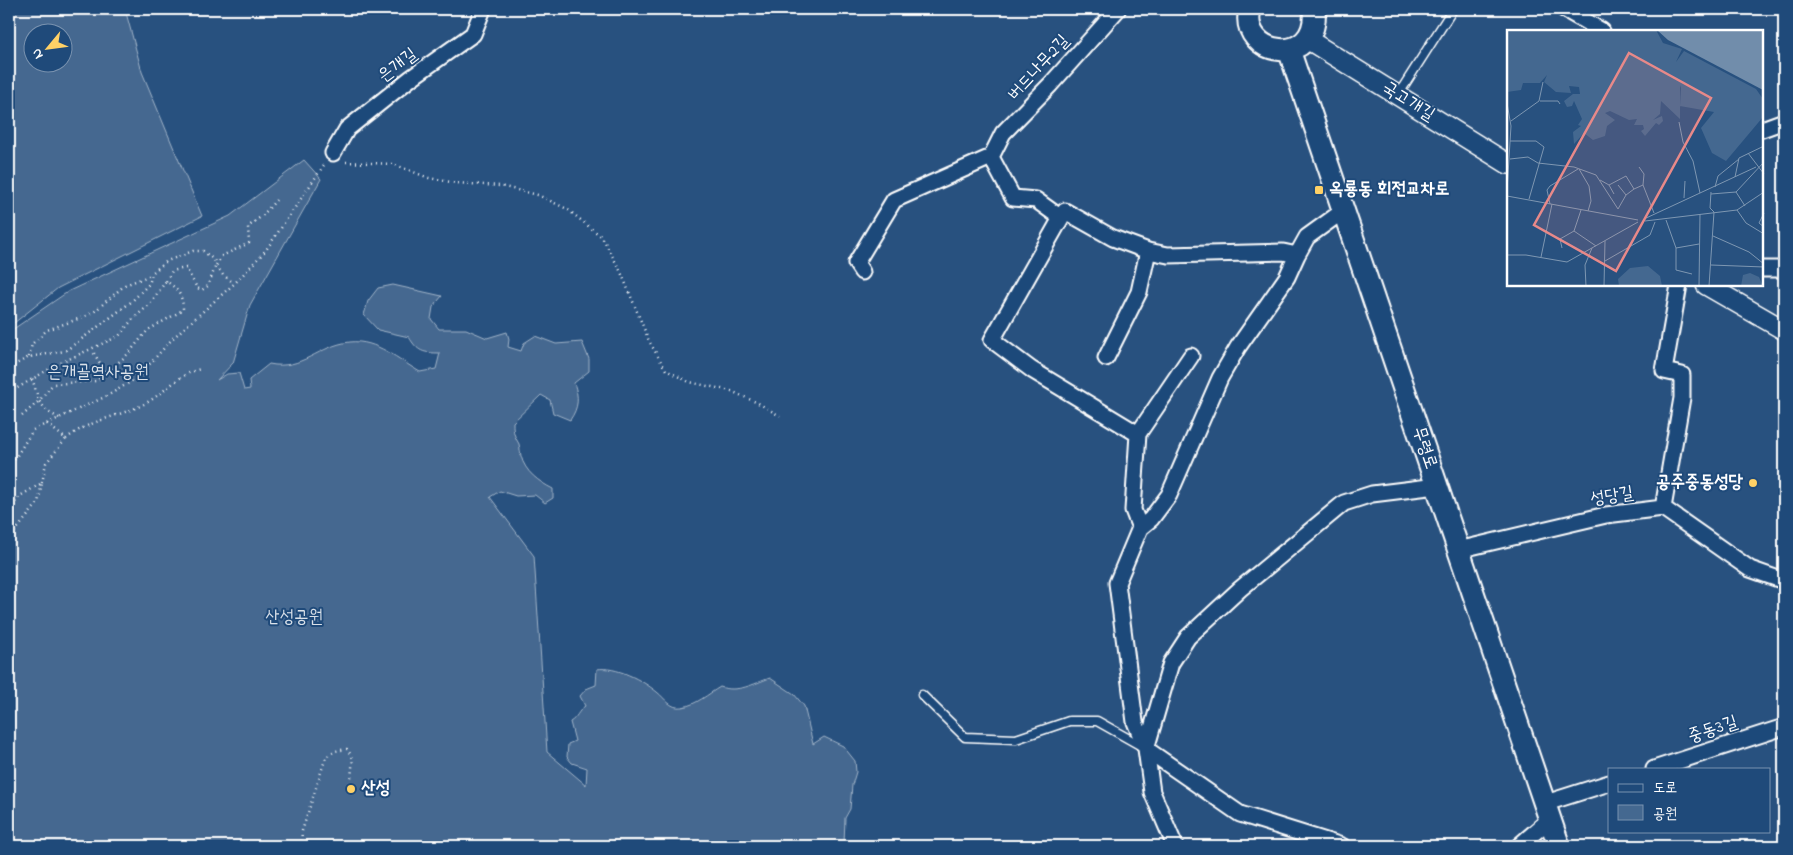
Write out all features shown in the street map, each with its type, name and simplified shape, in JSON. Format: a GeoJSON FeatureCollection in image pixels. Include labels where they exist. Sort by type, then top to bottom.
{"type":"FeatureCollection","features":[{"type":"Feature","properties":{"kind":"main road"},"geometry":{"type":"LineString","coordinates":[[1250,9],[1250,22],[1253,33],[1259,41],[1278,50],[1298,44],[1313,30],[1314,9]]}},
{"type":"Feature","properties":{"kind":"main road","name":"무령로"},"geometry":{"type":"LineString","coordinates":[[1298,44],[1343,210],[1559,846]]}},
{"type":"Feature","properties":{"kind":"street","name":"은개길"},"geometry":{"type":"LineString","coordinates":[[333,152],[347,129],[411,78],[473,34],[483,9]]}},
{"type":"Feature","properties":{"kind":"street","name":"버드나무2길"},"geometry":{"type":"LineString","coordinates":[[991,157],[1003,133],[1050,85],[1118,9]]}},
{"type":"Feature","properties":{"kind":"street"},"geometry":{"type":"LineString","coordinates":[[1564,9],[1600,30]]}},
{"type":"Feature","properties":{"kind":"street","name":"국고개길"},"geometry":{"type":"LineString","coordinates":[[1298,44],[1398,95],[1507,163]]}},
{"type":"Feature","properties":{"kind":"street"},"geometry":{"type":"LineString","coordinates":[[1763,129],[1784,120]]}},
{"type":"Feature","properties":{"kind":"street"},"geometry":{"type":"LineString","coordinates":[[862,272],[856,263],[894,200],[991,157],[1013,198],[1036,200],[1061,218]]}},
{"type":"Feature","properties":{"kind":"street"},"geometry":{"type":"LineString","coordinates":[[1175,846],[1152,792],[1146,750],[1135,722],[1116,583],[1140,528],[1151,519],[1169,495],[1220,378],[1238,347],[1287,277],[1308,237],[1343,210]]}},
{"type":"Feature","properties":{"kind":"street"},"geometry":{"type":"LineString","coordinates":[[1138,434],[1032,370],[992,340],[1065,211],[1113,238],[1148,251],[1168,254],[1283,252],[1297,255]]}},
{"type":"Feature","properties":{"kind":"street"},"geometry":{"type":"LineString","coordinates":[[1106,358],[1139,292],[1148,251]]}},
{"type":"Feature","properties":{"kind":"street"},"geometry":{"type":"LineString","coordinates":[[1763,269],[1784,269]]}},
{"type":"Feature","properties":{"kind":"street"},"geometry":{"type":"LineString","coordinates":[[1679,286],[1664,371],[1682,375],[1682,398],[1663,508],[1750,569],[1784,581]]}},
{"type":"Feature","properties":{"kind":"street"},"geometry":{"type":"LineString","coordinates":[[1715,287],[1784,330]]}},
{"type":"Feature","properties":{"kind":"street"},"geometry":{"type":"LineString","coordinates":[[1140,528],[1133,510],[1138,434],[1191,356]]}},
{"type":"Feature","properties":{"kind":"street"},"geometry":{"type":"LineString","coordinates":[[1146,750],[1170,663],[1188,637],[1240,588],[1344,503],[1372,494],[1437,486]]}},
{"type":"Feature","properties":{"kind":"street","name":"성당길"},"geometry":{"type":"LineString","coordinates":[[1458,550],[1606,515],[1663,508]]}},
{"type":"Feature","properties":{"kind":"street","name":"중동3길"},"geometry":{"type":"LineString","coordinates":[[1657,768],[1784,727]]}},
{"type":"Feature","properties":{"kind":"street"},"geometry":{"type":"LineString","coordinates":[[1146,750],[1240,814],[1342,846]]}},
{"type":"Feature","properties":{"kind":"street"},"geometry":{"type":"LineString","coordinates":[[1519,846],[1548,811],[1608,783]]}},
{"type":"Feature","properties":{"kind":"lane"},"geometry":{"type":"LineString","coordinates":[[1398,95],[1453,9]]}},
{"type":"Feature","properties":{"kind":"lane"},"geometry":{"type":"LineString","coordinates":[[922,695],[965,737],[1016,739],[1069,721],[1097,721],[1146,750]]}},
{"type":"Feature","properties":{"kind":"path"},"geometry":{"type":"LineString","coordinates":[[9,468],[33,430],[107,396],[136,378],[174,337],[235,283],[266,250],[333,152],[340,161],[393,164],[429,178],[456,183],[500,186],[538,195],[567,209],[602,237],[621,272],[649,341],[666,370],[688,382],[731,391],[780,416]]}},
{"type":"Feature","properties":{"kind":"path"},"geometry":{"type":"LineString","coordinates":[[9,393],[56,365],[119,336],[132,320],[150,304],[172,271],[186,268],[197,288],[202,290],[208,286],[216,265],[222,256],[249,244],[248,227],[263,215],[276,200]]}},
{"type":"Feature","properties":{"kind":"path"},"geometry":{"type":"LineString","coordinates":[[29,357],[32,344],[47,330],[81,318],[94,311],[125,285],[152,275],[167,261],[193,251],[203,251],[214,260],[224,275],[235,283]]}},
{"type":"Feature","properties":{"kind":"path"},"geometry":{"type":"LineString","coordinates":[[9,368],[29,357],[65,350],[132,302],[149,284],[152,275]]}},
{"type":"Feature","properties":{"kind":"path"},"geometry":{"type":"LineString","coordinates":[[22,416],[53,384],[96,381],[128,354],[148,330],[184,310],[183,298],[166,281]]}},
{"type":"Feature","properties":{"kind":"path"},"geometry":{"type":"LineString","coordinates":[[92,350],[106,373]]}},
{"type":"Feature","properties":{"kind":"path"},"geometry":{"type":"LineString","coordinates":[[9,539],[38,503],[46,463],[78,428],[146,403],[191,370],[202,368]]}},
{"type":"Feature","properties":{"kind":"path"},"geometry":{"type":"LineString","coordinates":[[32,378],[39,400],[48,412],[59,418]]}},
{"type":"Feature","properties":{"kind":"path"},"geometry":{"type":"LineString","coordinates":[[46,424],[66,439]]}},
{"type":"Feature","properties":{"kind":"path"},"geometry":{"type":"LineString","coordinates":[[9,510],[20,496],[42,483]]}},
{"type":"Feature","properties":{"kind":"path"},"geometry":{"type":"LineString","coordinates":[[301,846],[302,832],[326,757],[335,751],[347,749],[353,758],[351,778]]}},
{"type":"Feature","properties":{"kind":"green space"},"geometry":{"type":"Polygon","coordinates":[[[9,9],[125,9],[142,72],[202,216],[58,288],[9,327],[9,9]]]}},
{"type":"Feature","properties":{"kind":"green space","name":"산성공원"},"geometry":{"type":"Polygon","coordinates":[[[304,160],[321,179],[250,305],[233,363],[217,380],[227,374],[239,373],[244,390],[250,389],[249,380],[269,364],[291,364],[339,344],[350,342],[360,342],[378,347],[420,372],[436,369],[440,353],[421,351],[409,337],[378,330],[364,315],[368,301],[378,288],[393,285],[442,296],[433,307],[431,319],[439,329],[466,329],[487,338],[507,332],[509,339],[508,347],[521,351],[524,343],[535,336],[556,344],[582,342],[589,359],[589,371],[574,383],[577,402],[570,420],[553,413],[550,400],[541,395],[513,422],[514,434],[519,444],[523,462],[533,476],[553,489],[553,498],[545,503],[535,495],[516,496],[500,491],[490,497],[534,556],[547,752],[586,785],[587,768],[572,763],[567,757],[568,744],[575,741],[570,722],[585,706],[580,696],[586,689],[596,685],[597,669],[612,670],[628,675],[651,687],[671,705],[678,707],[692,704],[720,687],[727,689],[739,688],[770,678],[794,694],[804,706],[813,744],[824,737],[843,746],[855,761],[856,772],[852,785],[850,809],[845,818],[844,843],[842,846],[9,846],[9,332],[69,291],[230,216],[304,160]]]}},
{"type":"Feature","properties":{"kind":"place","name":"옥룡동 회전교차로"},"geometry":{"type":"Point","coordinates":[1319,190]}},
{"type":"Feature","properties":{"kind":"place","name":"공주중동성당"},"geometry":{"type":"Point","coordinates":[1753,483]}},
{"type":"Feature","properties":{"kind":"place","name":"산성"},"geometry":{"type":"Point","coordinates":[351,789]}},
{"type":"Feature","properties":{"kind":"park label","name":"은개골역사공원"},"geometry":{"type":"Point","coordinates":[98,373]}}]}
